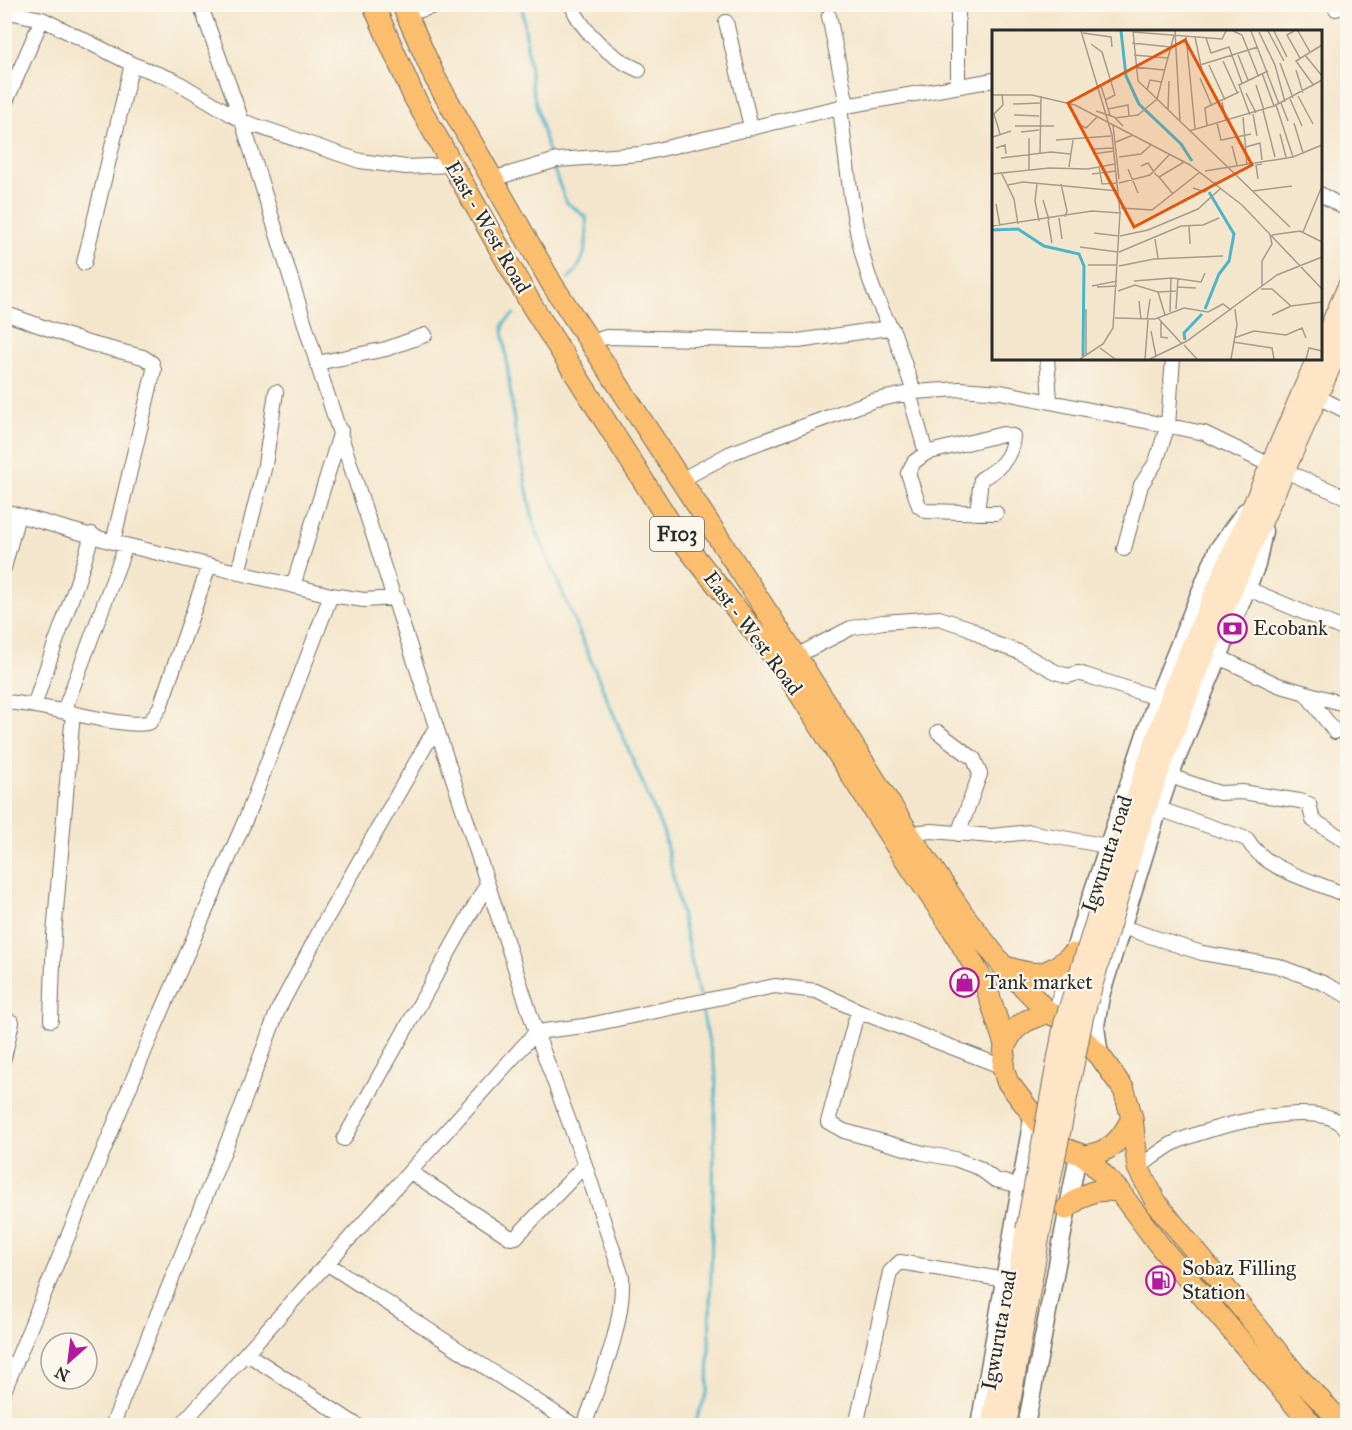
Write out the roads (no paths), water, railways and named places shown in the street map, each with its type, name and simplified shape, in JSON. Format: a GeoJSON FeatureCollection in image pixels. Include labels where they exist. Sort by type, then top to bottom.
{"type":"FeatureCollection","features":[{"type":"Feature","properties":{"kind":"main road","name":"East - West Road"},"geometry":{"type":"LineString","coordinates":[[373,4],[414,97],[531,304],[620,440],[679,537],[784,669],[911,837],[963,914],[1004,966],[1052,1014]]}},
{"type":"Feature","properties":{"kind":"main road","name":"East - West Road"},"geometry":{"type":"LineString","coordinates":[[405,9],[435,78],[589,343],[796,656],[853,761],[986,986],[1005,1045]]}},
{"type":"Feature","properties":{"kind":"main road"},"geometry":{"type":"LineString","coordinates":[[1322,344],[1347,286]]}},
{"type":"Feature","properties":{"kind":"main road","name":"Igwuruta road"},"geometry":{"type":"LineString","coordinates":[[992,1425],[1116,858],[1172,735],[1231,588],[1261,504],[1278,468],[1318,397],[1347,326]]}},
{"type":"Feature","properties":{"kind":"main road","name":"Igwuruta road"},"geometry":{"type":"LineString","coordinates":[[1278,468],[1316,360]]}},
{"type":"Feature","properties":{"kind":"main road"},"geometry":{"type":"LineString","coordinates":[[1004,966],[1028,975],[1042,974],[1056,969],[1073,954]]}},
{"type":"Feature","properties":{"kind":"main road"},"geometry":{"type":"LineString","coordinates":[[1313,1425],[1290,1383],[1157,1204],[1138,1168],[1132,1118],[1124,1090],[1100,1056],[1069,1024],[1052,1014],[1026,1021],[1014,1030],[1005,1045],[1004,1067],[1007,1081],[1032,1118],[1063,1148],[1081,1156],[1119,1191],[1160,1246],[1290,1383],[1345,1425]]}},
{"type":"Feature","properties":{"kind":"main road"},"geometry":{"type":"LineString","coordinates":[[1081,1156],[1113,1147],[1124,1134],[1132,1118]]}},
{"type":"Feature","properties":{"kind":"main road"},"geometry":{"type":"LineString","coordinates":[[1066,1209],[1090,1191],[1102,1189],[1119,1191]]}},
{"type":"Feature","properties":{"kind":"main road","name":"Igwuruta road"},"geometry":{"type":"LineString","coordinates":[[1006,1425],[1033,1231]]}},
{"type":"Feature","properties":{"kind":"street"},"geometry":{"type":"LineString","coordinates":[[200,4],[242,121],[317,363],[396,598],[435,729],[536,1032],[620,1269],[622,1285],[612,1339],[584,1425]]}},
{"type":"Feature","properties":{"kind":"street"},"geometry":{"type":"LineString","coordinates":[[405,9],[441,4]]}},
{"type":"Feature","properties":{"kind":"street"},"geometry":{"type":"LineString","coordinates":[[572,4],[577,18],[608,50],[623,64],[639,70]]}},
{"type":"Feature","properties":{"kind":"street"},"geometry":{"type":"LineString","coordinates":[[958,4],[958,85]]}},
{"type":"Feature","properties":{"kind":"street"},"geometry":{"type":"LineString","coordinates":[[4,11],[24,9],[132,64],[174,80],[242,121],[360,161],[406,167],[452,165]]}},
{"type":"Feature","properties":{"kind":"street"},"geometry":{"type":"LineString","coordinates":[[829,16],[844,106],[855,230],[885,317],[893,331],[912,393],[926,453]]}},
{"type":"Feature","properties":{"kind":"street"},"geometry":{"type":"LineString","coordinates":[[4,106],[42,19]]}},
{"type":"Feature","properties":{"kind":"street"},"geometry":{"type":"LineString","coordinates":[[726,22],[751,127]]}},
{"type":"Feature","properties":{"kind":"street"},"geometry":{"type":"LineString","coordinates":[[84,263],[132,64]]}},
{"type":"Feature","properties":{"kind":"street"},"geometry":{"type":"LineString","coordinates":[[492,179],[557,160],[629,156],[844,106],[992,80]]}},
{"type":"Feature","properties":{"kind":"street"},"geometry":{"type":"LineString","coordinates":[[1322,195],[1347,210]]}},
{"type":"Feature","properties":{"kind":"street"},"geometry":{"type":"LineString","coordinates":[[4,313],[88,343],[143,357],[152,363],[154,370],[119,544],[69,712],[54,934],[51,1020]]}},
{"type":"Feature","properties":{"kind":"street"},"geometry":{"type":"LineString","coordinates":[[589,343],[606,337],[798,341],[883,329],[893,331]]}},
{"type":"Feature","properties":{"kind":"street"},"geometry":{"type":"LineString","coordinates":[[317,363],[386,349],[425,335]]}},
{"type":"Feature","properties":{"kind":"street"},"geometry":{"type":"LineString","coordinates":[[1047,360],[1050,401]]}},
{"type":"Feature","properties":{"kind":"street"},"geometry":{"type":"LineString","coordinates":[[1124,549],[1141,485],[1156,462],[1168,425],[1173,360]]}},
{"type":"Feature","properties":{"kind":"street"},"geometry":{"type":"LineString","coordinates":[[681,480],[731,453],[872,401],[912,393],[960,389],[1001,392],[1204,433],[1347,498]]}},
{"type":"Feature","properties":{"kind":"street"},"geometry":{"type":"LineString","coordinates":[[238,573],[265,465],[276,392]]}},
{"type":"Feature","properties":{"kind":"street"},"geometry":{"type":"LineString","coordinates":[[1318,397],[1347,412]]}},
{"type":"Feature","properties":{"kind":"street"},"geometry":{"type":"LineString","coordinates":[[293,586],[341,431]]}},
{"type":"Feature","properties":{"kind":"street"},"geometry":{"type":"LineString","coordinates":[[977,513],[979,482],[1000,468],[1013,436],[1004,434],[926,453],[914,462],[908,472],[919,506],[926,511],[977,513],[996,513]]}},
{"type":"Feature","properties":{"kind":"street"},"geometry":{"type":"LineString","coordinates":[[1100,1056],[1098,1016],[1122,927],[1170,776],[1257,565],[1261,504]]}},
{"type":"Feature","properties":{"kind":"street"},"geometry":{"type":"LineString","coordinates":[[1052,1014],[1073,954],[1116,858],[1157,698],[1217,550],[1261,504]]}},
{"type":"Feature","properties":{"kind":"street"},"geometry":{"type":"LineString","coordinates":[[4,568],[11,513],[92,534],[119,544],[331,595],[364,600],[396,598]]}},
{"type":"Feature","properties":{"kind":"street"},"geometry":{"type":"LineString","coordinates":[[35,704],[50,650],[67,614],[92,534]]}},
{"type":"Feature","properties":{"kind":"street"},"geometry":{"type":"LineString","coordinates":[[4,702],[35,704],[128,723],[145,724],[153,719],[160,707],[209,566]]}},
{"type":"Feature","properties":{"kind":"street"},"geometry":{"type":"LineString","coordinates":[[1246,588],[1347,631]]}},
{"type":"Feature","properties":{"kind":"street"},"geometry":{"type":"LineString","coordinates":[[4,1391],[145,1050],[247,816],[331,595]]}},
{"type":"Feature","properties":{"kind":"street"},"geometry":{"type":"LineString","coordinates":[[796,656],[850,628],[883,622],[939,618],[969,628],[993,644],[1020,652],[1056,672],[1068,676],[1078,673],[1157,698]]}},
{"type":"Feature","properties":{"kind":"street"},"geometry":{"type":"LineString","coordinates":[[1219,657],[1278,685],[1347,705]]}},
{"type":"Feature","properties":{"kind":"street"},"geometry":{"type":"LineString","coordinates":[[1308,695],[1335,732]]}},
{"type":"Feature","properties":{"kind":"street"},"geometry":{"type":"LineString","coordinates":[[112,1425],[239,1114],[278,1010],[325,921],[435,729]]}},
{"type":"Feature","properties":{"kind":"street"},"geometry":{"type":"LineString","coordinates":[[938,732],[974,759],[980,774],[958,834]]}},
{"type":"Feature","properties":{"kind":"street"},"geometry":{"type":"LineString","coordinates":[[1170,776],[1219,793],[1242,792],[1309,804],[1313,820],[1347,842]]}},
{"type":"Feature","properties":{"kind":"street"},"geometry":{"type":"LineString","coordinates":[[1159,809],[1247,839],[1255,853],[1267,861],[1338,892]]}},
{"type":"Feature","properties":{"kind":"street"},"geometry":{"type":"LineString","coordinates":[[911,837],[920,832],[992,836],[1030,832],[1116,858]]}},
{"type":"Feature","properties":{"kind":"street"},"geometry":{"type":"LineString","coordinates":[[344,1138],[487,884]]}},
{"type":"Feature","properties":{"kind":"street"},"geometry":{"type":"LineString","coordinates":[[1122,927],[1202,952],[1278,966],[1323,983],[1347,996]]}},
{"type":"Feature","properties":{"kind":"street"},"geometry":{"type":"LineString","coordinates":[[180,1425],[412,1173],[536,1032],[584,1026],[775,986],[816,991],[866,1014],[1004,1067]]}},
{"type":"Feature","properties":{"kind":"street"},"geometry":{"type":"LineString","coordinates":[[866,1014],[858,1016],[851,1032],[828,1118],[830,1125],[923,1154],[955,1159],[979,1168],[995,1180],[1021,1186]]}},
{"type":"Feature","properties":{"kind":"street"},"geometry":{"type":"LineString","coordinates":[[4,1058],[12,1022]]}},
{"type":"Feature","properties":{"kind":"street"},"geometry":{"type":"LineString","coordinates":[[1138,1168],[1173,1144],[1256,1118],[1309,1114],[1340,1123],[1347,1132]]}},
{"type":"Feature","properties":{"kind":"street"},"geometry":{"type":"LineString","coordinates":[[979,1425],[1006,1280],[1032,1118]]}},
{"type":"Feature","properties":{"kind":"street"},"geometry":{"type":"LineString","coordinates":[[1026,1425],[1066,1209],[1081,1156]]}},
{"type":"Feature","properties":{"kind":"street"},"geometry":{"type":"LineString","coordinates":[[412,1173],[511,1238],[516,1237],[585,1165]]}},
{"type":"Feature","properties":{"kind":"street"},"geometry":{"type":"LineString","coordinates":[[856,1425],[890,1272],[894,1266],[900,1263],[1006,1280]]}},
{"type":"Feature","properties":{"kind":"street"},"geometry":{"type":"LineString","coordinates":[[328,1264],[575,1425]]}},
{"type":"Feature","properties":{"kind":"street"},"geometry":{"type":"LineString","coordinates":[[246,1353],[358,1425]]}},
{"type":"Feature","properties":{"kind":"waterway"},"geometry":{"type":"LineString","coordinates":[[522,4],[532,88],[550,159]]}},
{"type":"Feature","properties":{"kind":"waterway"},"geometry":{"type":"LineString","coordinates":[[552,165],[566,202],[586,217],[587,234],[583,258],[568,279]]}},
{"type":"Feature","properties":{"kind":"waterway"},"geometry":{"type":"LineString","coordinates":[[514,314],[504,323],[503,330],[515,430],[534,525],[664,834],[699,996]]}},
{"type":"Feature","properties":{"kind":"waterway"},"geometry":{"type":"LineString","coordinates":[[694,1426],[708,1390],[716,1074],[701,1006]]}},
{"type":"Feature","properties":{"kind":"place","name":"Ecobank"},"geometry":{"type":"Point","coordinates":[1232,628]}},
{"type":"Feature","properties":{"kind":"place","name":"Tank market"},"geometry":{"type":"Point","coordinates":[964,982]}},
{"type":"Feature","properties":{"kind":"place","name":"Sobaz Filling Station"},"geometry":{"type":"Point","coordinates":[1161,1280]}}]}
